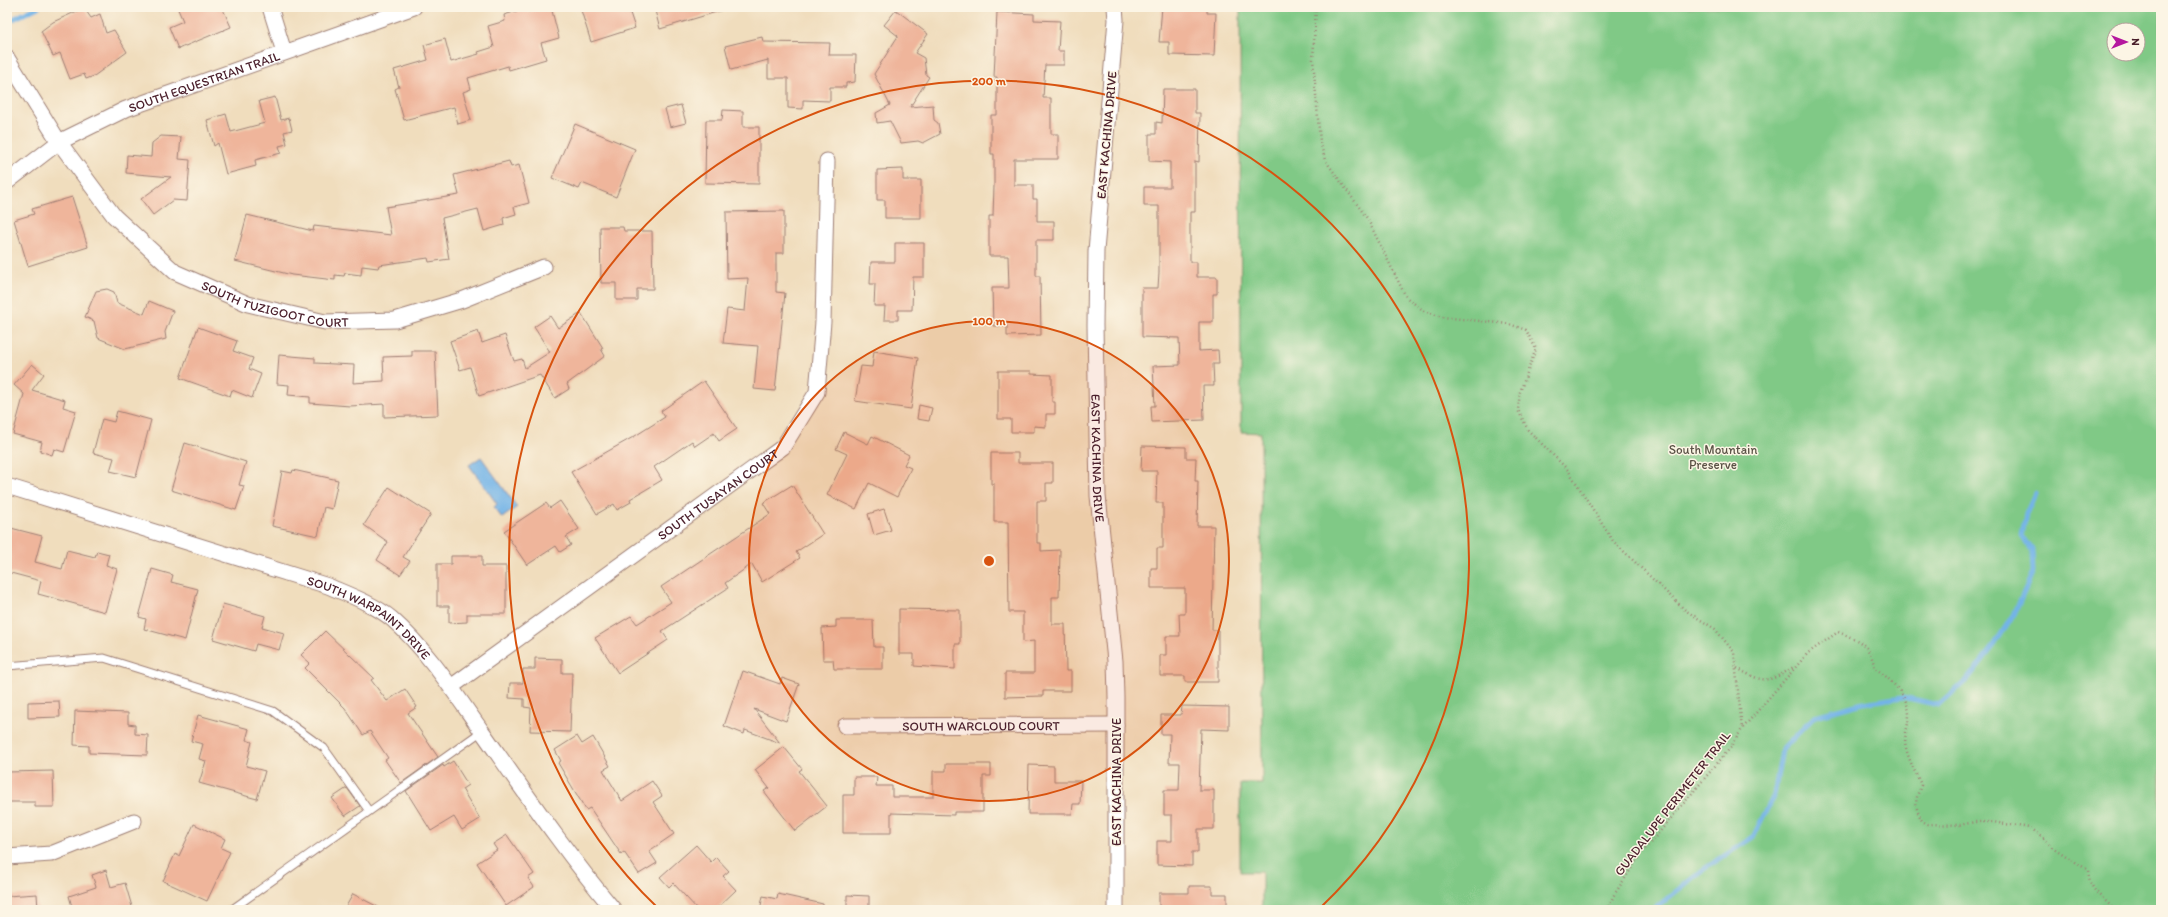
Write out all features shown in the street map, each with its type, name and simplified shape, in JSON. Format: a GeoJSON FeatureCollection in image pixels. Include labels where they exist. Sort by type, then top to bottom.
{"type":"FeatureCollection","features":[{"type":"Feature","properties":{"kind":"street"},"geometry":{"type":"LineString","coordinates":[[270,7],[284,52]]}},
{"type":"Feature","properties":{"kind":"street","name":"SOUTH EQUESTRIAN TRAIL"},"geometry":{"type":"LineString","coordinates":[[7,182],[59,142],[126,109],[414,7]]}},
{"type":"Feature","properties":{"kind":"street","name":"EAST KACHINA DRIVE"},"geometry":{"type":"LineString","coordinates":[[1115,7],[1116,20],[1096,251],[1095,332],[1098,496],[1115,661],[1116,910]]}},
{"type":"Feature","properties":{"kind":"street","name":"SOUTH TUZIGOOT COURT"},"geometry":{"type":"LineString","coordinates":[[7,58],[59,142],[114,216],[176,272],[248,304],[325,322],[395,320],[462,300],[544,267]]}},
{"type":"Feature","properties":{"kind":"street","name":"SOUTH TUSAYAN COURT"},"geometry":{"type":"LineString","coordinates":[[451,687],[783,447],[817,392],[823,322],[827,160]]}},
{"type":"Feature","properties":{"kind":"street","name":"SOUTH WARPAINT DRIVE"},"geometry":{"type":"LineString","coordinates":[[7,486],[299,576],[328,586],[363,601],[391,618],[417,645],[451,687],[556,834],[614,910]]}},
{"type":"Feature","properties":{"kind":"street","name":"SOUTH WARCLOUD COURT"},"geometry":{"type":"LineString","coordinates":[[845,726],[1116,725]]}},
{"type":"Feature","properties":{"kind":"street"},"geometry":{"type":"LineString","coordinates":[[7,857],[51,854],[134,821]]}},
{"type":"Feature","properties":{"kind":"lane"},"geometry":{"type":"LineString","coordinates":[[7,666],[104,658],[273,711],[324,748],[369,811]]}},
{"type":"Feature","properties":{"kind":"lane"},"geometry":{"type":"LineString","coordinates":[[231,910],[482,731]]}},
{"type":"Feature","properties":{"kind":"path"},"geometry":{"type":"LineString","coordinates":[[1316,7],[1313,59],[1320,142],[1325,160],[1367,218],[1406,297],[1424,312],[1442,318],[1509,324],[1526,330],[1536,349],[1520,392],[1518,410],[1528,430],[1568,470],[1613,541],[1685,610],[1715,629],[1734,652],[1742,729]]}},
{"type":"Feature","properties":{"kind":"path"},"geometry":{"type":"LineString","coordinates":[[1736,668],[1756,679],[1776,679],[1798,664],[1808,653],[1838,632],[1861,641],[1871,654],[1875,668],[1887,676],[1903,697],[1909,714],[1904,733],[1906,748],[1921,785],[1916,798],[1915,808],[1922,821],[1928,824],[1960,825],[1975,822],[1993,822],[2030,828],[2042,836],[2052,847],[2088,870],[2089,882],[2094,892],[2106,900],[2114,910]]}},
{"type":"Feature","properties":{"kind":"path","name":"GUADALUPE PERIMETER TRAIL"},"geometry":{"type":"LineString","coordinates":[[1607,910],[1614,895],[1640,855],[1731,748],[1742,729],[1798,664]]}},
{"type":"Feature","properties":{"kind":"green space","name":"South Mountain Preserve"},"geometry":{"type":"Polygon","coordinates":[[[1240,7],[2161,7],[2161,910],[1262,910],[1262,872],[1240,872],[1240,783],[1262,783],[1261,433],[1241,432],[1240,7]]]}},
{"type":"Feature","properties":{"kind":"water"},"geometry":{"type":"Polygon","coordinates":[[[481,457],[517,507],[502,518],[494,507],[497,504],[469,465],[481,457]]]}},
{"type":"Feature","properties":{"kind":"building"},"geometry":{"type":"Polygon","coordinates":[[[177,7],[222,7],[231,27],[178,49],[169,27],[183,21],[177,7]]]}},
{"type":"Feature","properties":{"kind":"building"},"geometry":{"type":"Polygon","coordinates":[[[544,7],[551,7],[559,38],[541,43],[546,59],[509,70],[508,66],[468,78],[471,89],[463,92],[471,120],[458,124],[454,107],[404,120],[395,89],[399,87],[394,70],[428,60],[424,45],[445,39],[451,62],[479,54],[478,52],[494,47],[488,26],[505,21],[504,15],[527,8],[528,12],[544,7]]]}},
{"type":"Feature","properties":{"kind":"building"},"geometry":{"type":"Polygon","coordinates":[[[580,7],[628,7],[635,28],[591,42],[580,7]]]}},
{"type":"Feature","properties":{"kind":"building"},"geometry":{"type":"Polygon","coordinates":[[[654,7],[723,7],[723,10],[660,29],[654,7]]]}},
{"type":"Feature","properties":{"kind":"building"},"geometry":{"type":"Polygon","coordinates":[[[1162,7],[1207,7],[1207,13],[1216,13],[1214,56],[1169,55],[1169,42],[1159,42],[1162,7]]]}},
{"type":"Feature","properties":{"kind":"building"},"geometry":{"type":"Polygon","coordinates":[[[84,8],[91,18],[100,14],[106,33],[114,30],[127,52],[94,76],[86,79],[84,74],[70,79],[60,53],[53,56],[41,31],[53,22],[84,8]]]}},
{"type":"Feature","properties":{"kind":"building"},"geometry":{"type":"Polygon","coordinates":[[[896,10],[928,34],[915,53],[924,58],[926,75],[929,77],[910,107],[933,105],[934,120],[938,123],[940,134],[923,143],[918,141],[901,143],[890,121],[877,123],[876,113],[890,105],[874,74],[898,36],[884,25],[896,10]]]}},
{"type":"Feature","properties":{"kind":"building"},"geometry":{"type":"Polygon","coordinates":[[[997,12],[1034,14],[1034,20],[1060,21],[1058,51],[1064,51],[1064,65],[1045,65],[1043,98],[1051,98],[1051,134],[1058,134],[1058,159],[1014,159],[1014,185],[1033,185],[1033,199],[1037,199],[1037,221],[1054,221],[1054,240],[1036,240],[1036,276],[1040,276],[1041,335],[1007,336],[1007,326],[993,326],[992,288],[1009,288],[1008,256],[989,256],[989,216],[993,216],[994,186],[994,154],[991,154],[991,115],[997,115],[997,77],[994,77],[997,12]]]}},
{"type":"Feature","properties":{"kind":"building"},"geometry":{"type":"Polygon","coordinates":[[[762,37],[763,42],[830,43],[829,55],[856,55],[855,82],[846,83],[846,87],[830,87],[830,101],[803,100],[803,109],[788,108],[788,78],[768,78],[768,60],[731,70],[725,46],[762,37]]]}},
{"type":"Feature","properties":{"kind":"building"},"geometry":{"type":"Polygon","coordinates":[[[1163,89],[1195,89],[1195,113],[1200,113],[1199,162],[1195,161],[1195,212],[1190,212],[1190,262],[1197,262],[1197,277],[1217,277],[1217,294],[1213,294],[1213,322],[1199,322],[1199,351],[1218,350],[1219,364],[1213,364],[1214,386],[1203,386],[1204,420],[1152,422],[1151,406],[1155,406],[1153,366],[1180,365],[1179,338],[1142,337],[1142,288],[1158,288],[1159,272],[1159,206],[1144,206],[1144,187],[1170,187],[1170,162],[1149,161],[1149,134],[1156,134],[1156,122],[1162,123],[1163,89]]]}},
{"type":"Feature","properties":{"kind":"building"},"geometry":{"type":"Polygon","coordinates":[[[275,97],[281,120],[289,118],[292,130],[284,132],[287,144],[279,146],[281,153],[255,160],[256,166],[226,174],[218,143],[214,146],[207,120],[226,114],[231,132],[265,123],[259,101],[275,97]]]}},
{"type":"Feature","properties":{"kind":"building"},"geometry":{"type":"Polygon","coordinates":[[[681,105],[686,123],[670,127],[665,109],[681,105]]]}},
{"type":"Feature","properties":{"kind":"building"},"geometry":{"type":"Polygon","coordinates":[[[723,110],[743,111],[743,127],[759,127],[759,184],[705,183],[706,120],[722,120],[723,110]]]}},
{"type":"Feature","properties":{"kind":"building"},"geometry":{"type":"Polygon","coordinates":[[[575,124],[635,149],[616,197],[582,183],[579,189],[552,178],[575,124]]]}},
{"type":"Feature","properties":{"kind":"building"},"geometry":{"type":"Polygon","coordinates":[[[161,136],[181,137],[179,159],[190,160],[187,201],[173,200],[153,215],[141,199],[171,177],[126,173],[127,155],[151,157],[152,143],[161,136]]]}},
{"type":"Feature","properties":{"kind":"building"},"geometry":{"type":"Polygon","coordinates":[[[509,161],[511,167],[519,165],[529,203],[514,207],[516,214],[503,218],[504,225],[484,231],[478,209],[442,218],[449,259],[429,262],[428,258],[379,265],[378,268],[362,266],[361,275],[345,273],[344,276],[335,275],[335,280],[292,275],[235,261],[247,215],[313,231],[314,226],[391,235],[386,207],[459,195],[454,175],[509,161]]]}},
{"type":"Feature","properties":{"kind":"building"},"geometry":{"type":"Polygon","coordinates":[[[903,169],[903,180],[921,180],[921,218],[885,218],[885,200],[877,200],[877,170],[903,169]]]}},
{"type":"Feature","properties":{"kind":"building"},"geometry":{"type":"Polygon","coordinates":[[[72,197],[88,247],[28,266],[14,220],[34,214],[32,209],[72,197]]]}},
{"type":"Feature","properties":{"kind":"building"},"geometry":{"type":"Polygon","coordinates":[[[784,211],[784,253],[776,253],[776,292],[785,293],[775,391],[754,389],[758,346],[723,343],[727,309],[745,311],[748,278],[727,279],[726,212],[784,211]]]}},
{"type":"Feature","properties":{"kind":"building"},"geometry":{"type":"Polygon","coordinates":[[[600,227],[623,227],[624,231],[652,231],[653,289],[637,289],[637,300],[616,300],[616,283],[601,283],[600,227]]]}},
{"type":"Feature","properties":{"kind":"building"},"geometry":{"type":"Polygon","coordinates":[[[895,243],[924,243],[924,277],[913,277],[912,310],[898,310],[898,320],[884,320],[885,306],[874,306],[875,284],[870,284],[871,262],[895,262],[895,243]]]}},
{"type":"Feature","properties":{"kind":"building"},"geometry":{"type":"Polygon","coordinates":[[[107,289],[114,292],[117,303],[144,314],[149,301],[173,311],[165,332],[166,339],[125,349],[98,338],[94,321],[85,317],[96,291],[107,289]]]}},
{"type":"Feature","properties":{"kind":"building"},"geometry":{"type":"Polygon","coordinates":[[[581,313],[603,348],[601,349],[605,356],[567,384],[569,389],[555,398],[540,375],[479,396],[470,367],[460,370],[450,341],[478,331],[482,343],[505,335],[514,361],[522,359],[525,368],[550,352],[534,327],[550,316],[558,328],[581,313]]]}},
{"type":"Feature","properties":{"kind":"building"},"geometry":{"type":"Polygon","coordinates":[[[198,327],[237,341],[233,351],[253,358],[249,369],[261,374],[252,398],[232,390],[230,396],[180,378],[198,327]]]}},
{"type":"Feature","properties":{"kind":"building"},"geometry":{"type":"Polygon","coordinates":[[[412,351],[435,351],[438,415],[384,417],[384,404],[350,406],[310,403],[310,397],[288,395],[289,385],[277,384],[279,355],[315,358],[315,363],[354,365],[353,383],[384,381],[383,357],[412,356],[412,351]]]}},
{"type":"Feature","properties":{"kind":"building"},"geometry":{"type":"Polygon","coordinates":[[[874,351],[918,358],[911,409],[855,401],[861,366],[872,367],[874,351]]]}},
{"type":"Feature","properties":{"kind":"building"},"geometry":{"type":"Polygon","coordinates":[[[32,364],[44,374],[32,390],[65,400],[63,407],[76,411],[64,452],[54,449],[52,455],[40,451],[42,442],[13,434],[24,394],[14,385],[32,364]]]}},
{"type":"Feature","properties":{"kind":"building"},"geometry":{"type":"Polygon","coordinates":[[[998,371],[1031,371],[1031,374],[1052,375],[1052,402],[1055,402],[1055,414],[1046,414],[1046,427],[1034,426],[1034,432],[1011,432],[1011,419],[998,419],[998,371]]]}},
{"type":"Feature","properties":{"kind":"building"},"geometry":{"type":"Polygon","coordinates":[[[704,381],[737,429],[719,441],[714,433],[695,446],[692,441],[654,467],[662,480],[630,499],[631,502],[617,510],[614,504],[597,514],[571,472],[635,436],[665,417],[661,411],[704,381]]]}},
{"type":"Feature","properties":{"kind":"building"},"geometry":{"type":"Polygon","coordinates":[[[919,405],[932,408],[929,421],[917,419],[919,405]]]}},
{"type":"Feature","properties":{"kind":"building"},"geometry":{"type":"Polygon","coordinates":[[[117,411],[151,420],[136,477],[110,471],[114,458],[93,453],[102,419],[114,422],[117,411]]]}},
{"type":"Feature","properties":{"kind":"building"},"geometry":{"type":"Polygon","coordinates":[[[844,432],[868,444],[872,436],[909,455],[904,465],[911,468],[897,497],[869,483],[856,509],[827,495],[847,454],[836,449],[844,432]]]}},
{"type":"Feature","properties":{"kind":"building"},"geometry":{"type":"Polygon","coordinates":[[[185,443],[246,462],[239,485],[244,486],[236,510],[171,490],[185,443]]]}},
{"type":"Feature","properties":{"kind":"building"},"geometry":{"type":"Polygon","coordinates":[[[1142,446],[1186,447],[1186,458],[1196,458],[1195,481],[1198,481],[1197,526],[1214,526],[1212,630],[1218,630],[1218,682],[1185,682],[1185,676],[1160,676],[1160,655],[1166,655],[1166,636],[1180,636],[1179,614],[1185,614],[1185,588],[1151,588],[1151,568],[1157,568],[1157,548],[1163,548],[1163,503],[1156,503],[1157,471],[1141,471],[1142,446]]]}},
{"type":"Feature","properties":{"kind":"building"},"geometry":{"type":"Polygon","coordinates":[[[991,453],[1018,453],[1018,463],[1053,463],[1053,483],[1046,483],[1046,501],[1037,501],[1037,543],[1041,543],[1041,551],[1060,550],[1059,597],[1052,597],[1052,624],[1065,624],[1066,671],[1071,671],[1071,691],[1043,691],[1043,696],[1005,697],[1005,673],[1034,673],[1034,641],[1023,642],[1023,612],[1009,612],[1008,522],[994,522],[994,484],[991,484],[991,453]]]}},
{"type":"Feature","properties":{"kind":"building"},"geometry":{"type":"Polygon","coordinates":[[[293,470],[338,480],[332,509],[324,507],[318,536],[272,526],[282,471],[292,473],[293,470]]]}},
{"type":"Feature","properties":{"kind":"building"},"geometry":{"type":"Polygon","coordinates":[[[792,485],[823,534],[796,552],[800,558],[762,582],[752,564],[725,583],[728,588],[662,631],[668,640],[618,673],[595,638],[631,616],[637,624],[671,602],[661,587],[770,514],[763,503],[792,485]]]}},
{"type":"Feature","properties":{"kind":"building"},"geometry":{"type":"Polygon","coordinates":[[[389,487],[431,514],[403,557],[410,561],[400,575],[377,560],[388,542],[364,525],[389,487]]]}},
{"type":"Feature","properties":{"kind":"building"},"geometry":{"type":"Polygon","coordinates":[[[560,501],[579,529],[566,537],[571,545],[560,552],[556,546],[527,565],[504,531],[546,503],[550,508],[560,501]]]}},
{"type":"Feature","properties":{"kind":"building"},"geometry":{"type":"Polygon","coordinates":[[[884,509],[891,530],[874,535],[868,514],[884,509]]]}},
{"type":"Feature","properties":{"kind":"building"},"geometry":{"type":"Polygon","coordinates":[[[7,527],[42,536],[35,562],[62,569],[67,550],[95,557],[97,551],[109,554],[106,565],[117,569],[105,612],[38,594],[41,581],[7,572],[7,527]]]}},
{"type":"Feature","properties":{"kind":"building"},"geometry":{"type":"Polygon","coordinates":[[[451,556],[482,556],[482,566],[506,566],[506,614],[467,614],[467,622],[449,623],[449,606],[437,606],[437,564],[451,564],[451,556]]]}},
{"type":"Feature","properties":{"kind":"building"},"geometry":{"type":"Polygon","coordinates":[[[152,569],[173,575],[171,582],[198,589],[185,640],[144,629],[146,619],[139,617],[152,569]]]}},
{"type":"Feature","properties":{"kind":"building"},"geometry":{"type":"Polygon","coordinates":[[[223,604],[265,616],[262,627],[284,633],[279,650],[256,644],[254,651],[213,639],[223,604]]]}},
{"type":"Feature","properties":{"kind":"building"},"geometry":{"type":"Polygon","coordinates":[[[899,609],[960,610],[960,644],[955,644],[955,669],[914,666],[914,654],[899,654],[899,609]]]}},
{"type":"Feature","properties":{"kind":"building"},"geometry":{"type":"Polygon","coordinates":[[[836,620],[873,620],[874,647],[883,647],[883,669],[834,669],[833,660],[823,660],[822,628],[836,627],[836,620]]]}},
{"type":"Feature","properties":{"kind":"building"},"geometry":{"type":"Polygon","coordinates":[[[325,631],[374,678],[371,680],[387,701],[405,689],[417,707],[408,713],[438,757],[401,783],[385,760],[388,758],[370,731],[363,735],[345,708],[305,668],[310,663],[301,655],[325,631]]]}},
{"type":"Feature","properties":{"kind":"building"},"geometry":{"type":"Polygon","coordinates":[[[535,658],[562,659],[562,673],[572,673],[570,732],[530,731],[531,708],[524,707],[524,699],[509,698],[510,683],[523,683],[523,669],[535,669],[535,658]]]}},
{"type":"Feature","properties":{"kind":"building"},"geometry":{"type":"Polygon","coordinates":[[[743,671],[780,684],[782,678],[799,684],[786,721],[754,709],[780,743],[745,730],[744,734],[724,726],[743,671]]]}},
{"type":"Feature","properties":{"kind":"building"},"geometry":{"type":"Polygon","coordinates":[[[59,701],[60,717],[28,718],[28,702],[59,701]]]}},
{"type":"Feature","properties":{"kind":"building"},"geometry":{"type":"Polygon","coordinates":[[[1182,706],[1229,707],[1229,730],[1201,729],[1199,790],[1214,790],[1214,829],[1198,829],[1198,852],[1192,852],[1192,866],[1157,865],[1157,841],[1172,841],[1172,815],[1164,815],[1164,790],[1179,790],[1180,763],[1169,763],[1170,734],[1161,734],[1161,715],[1181,715],[1182,706]]]}},
{"type":"Feature","properties":{"kind":"building"},"geometry":{"type":"Polygon","coordinates":[[[75,711],[128,713],[128,724],[135,725],[135,734],[148,735],[147,755],[89,753],[89,746],[74,745],[75,711]]]}},
{"type":"Feature","properties":{"kind":"building"},"geometry":{"type":"Polygon","coordinates":[[[198,715],[249,729],[246,740],[252,742],[246,766],[265,771],[257,799],[199,783],[206,761],[199,759],[203,744],[191,741],[198,715]]]}},
{"type":"Feature","properties":{"kind":"building"},"geometry":{"type":"Polygon","coordinates":[[[577,736],[582,744],[593,737],[610,766],[603,770],[622,801],[652,781],[662,796],[653,802],[674,834],[649,851],[657,863],[639,874],[624,852],[621,854],[590,808],[586,810],[558,763],[561,761],[555,750],[577,736]]]}},
{"type":"Feature","properties":{"kind":"building"},"geometry":{"type":"Polygon","coordinates":[[[784,747],[802,769],[799,771],[827,806],[795,831],[764,791],[769,788],[755,770],[784,747]]]}},
{"type":"Feature","properties":{"kind":"building"},"geometry":{"type":"Polygon","coordinates":[[[453,761],[468,785],[462,789],[480,819],[462,830],[454,817],[431,831],[406,791],[443,765],[444,767],[453,761]]]}},
{"type":"Feature","properties":{"kind":"building"},"geometry":{"type":"Polygon","coordinates":[[[946,764],[991,764],[991,776],[983,776],[983,812],[954,812],[954,815],[891,813],[891,833],[843,833],[843,795],[854,795],[854,777],[877,777],[876,786],[892,786],[892,797],[933,797],[933,771],[946,771],[946,764]]]}},
{"type":"Feature","properties":{"kind":"building"},"geometry":{"type":"Polygon","coordinates":[[[1029,765],[1054,766],[1054,781],[1081,781],[1080,804],[1073,804],[1072,814],[1028,814],[1029,765]]]}},
{"type":"Feature","properties":{"kind":"building"},"geometry":{"type":"Polygon","coordinates":[[[53,771],[54,807],[35,807],[35,802],[7,802],[7,772],[53,771]]]}},
{"type":"Feature","properties":{"kind":"building"},"geometry":{"type":"Polygon","coordinates":[[[347,788],[360,806],[345,816],[332,798],[347,788]]]}},
{"type":"Feature","properties":{"kind":"building"},"geometry":{"type":"Polygon","coordinates":[[[194,824],[225,839],[221,848],[230,852],[207,901],[163,881],[175,854],[179,856],[194,824]]]}},
{"type":"Feature","properties":{"kind":"building"},"geometry":{"type":"Polygon","coordinates":[[[507,835],[534,874],[528,878],[534,887],[506,906],[477,863],[497,850],[493,844],[507,835]]]}},
{"type":"Feature","properties":{"kind":"building"},"geometry":{"type":"Polygon","coordinates":[[[696,845],[711,862],[716,857],[729,871],[723,876],[736,890],[715,910],[698,910],[673,883],[669,887],[660,877],[696,845]]]}},
{"type":"Feature","properties":{"kind":"building"},"geometry":{"type":"Polygon","coordinates":[[[106,870],[111,887],[125,883],[133,910],[73,910],[69,896],[96,887],[92,875],[106,870]]]}},
{"type":"Feature","properties":{"kind":"building"},"geometry":{"type":"Polygon","coordinates":[[[1189,886],[1212,886],[1212,894],[1227,894],[1227,910],[1159,910],[1159,893],[1189,893],[1189,886]]]}},
{"type":"Feature","properties":{"kind":"building"},"geometry":{"type":"Polygon","coordinates":[[[37,894],[38,910],[7,910],[7,896],[37,894]]]}},
{"type":"Feature","properties":{"kind":"building"},"geometry":{"type":"Polygon","coordinates":[[[353,894],[384,910],[344,910],[353,894]]]}},
{"type":"Feature","properties":{"kind":"building"},"geometry":{"type":"Polygon","coordinates":[[[778,894],[823,904],[823,910],[760,910],[763,896],[777,899],[778,894]]]}},
{"type":"Feature","properties":{"kind":"building"},"geometry":{"type":"Polygon","coordinates":[[[847,895],[869,896],[869,910],[847,910],[847,895]]]}},
{"type":"Feature","properties":{"kind":"waterway"},"geometry":{"type":"LineString","coordinates":[[7,22],[38,7]]}},
{"type":"Feature","properties":{"kind":"waterway"},"geometry":{"type":"LineString","coordinates":[[1653,910],[1704,869],[1753,837],[1774,795],[1782,750],[1815,716],[1863,703],[1903,697],[1939,705],[1967,680],[1995,644],[2016,610],[2033,572],[2032,550],[2022,535],[2026,514],[2035,494]]}}]}
